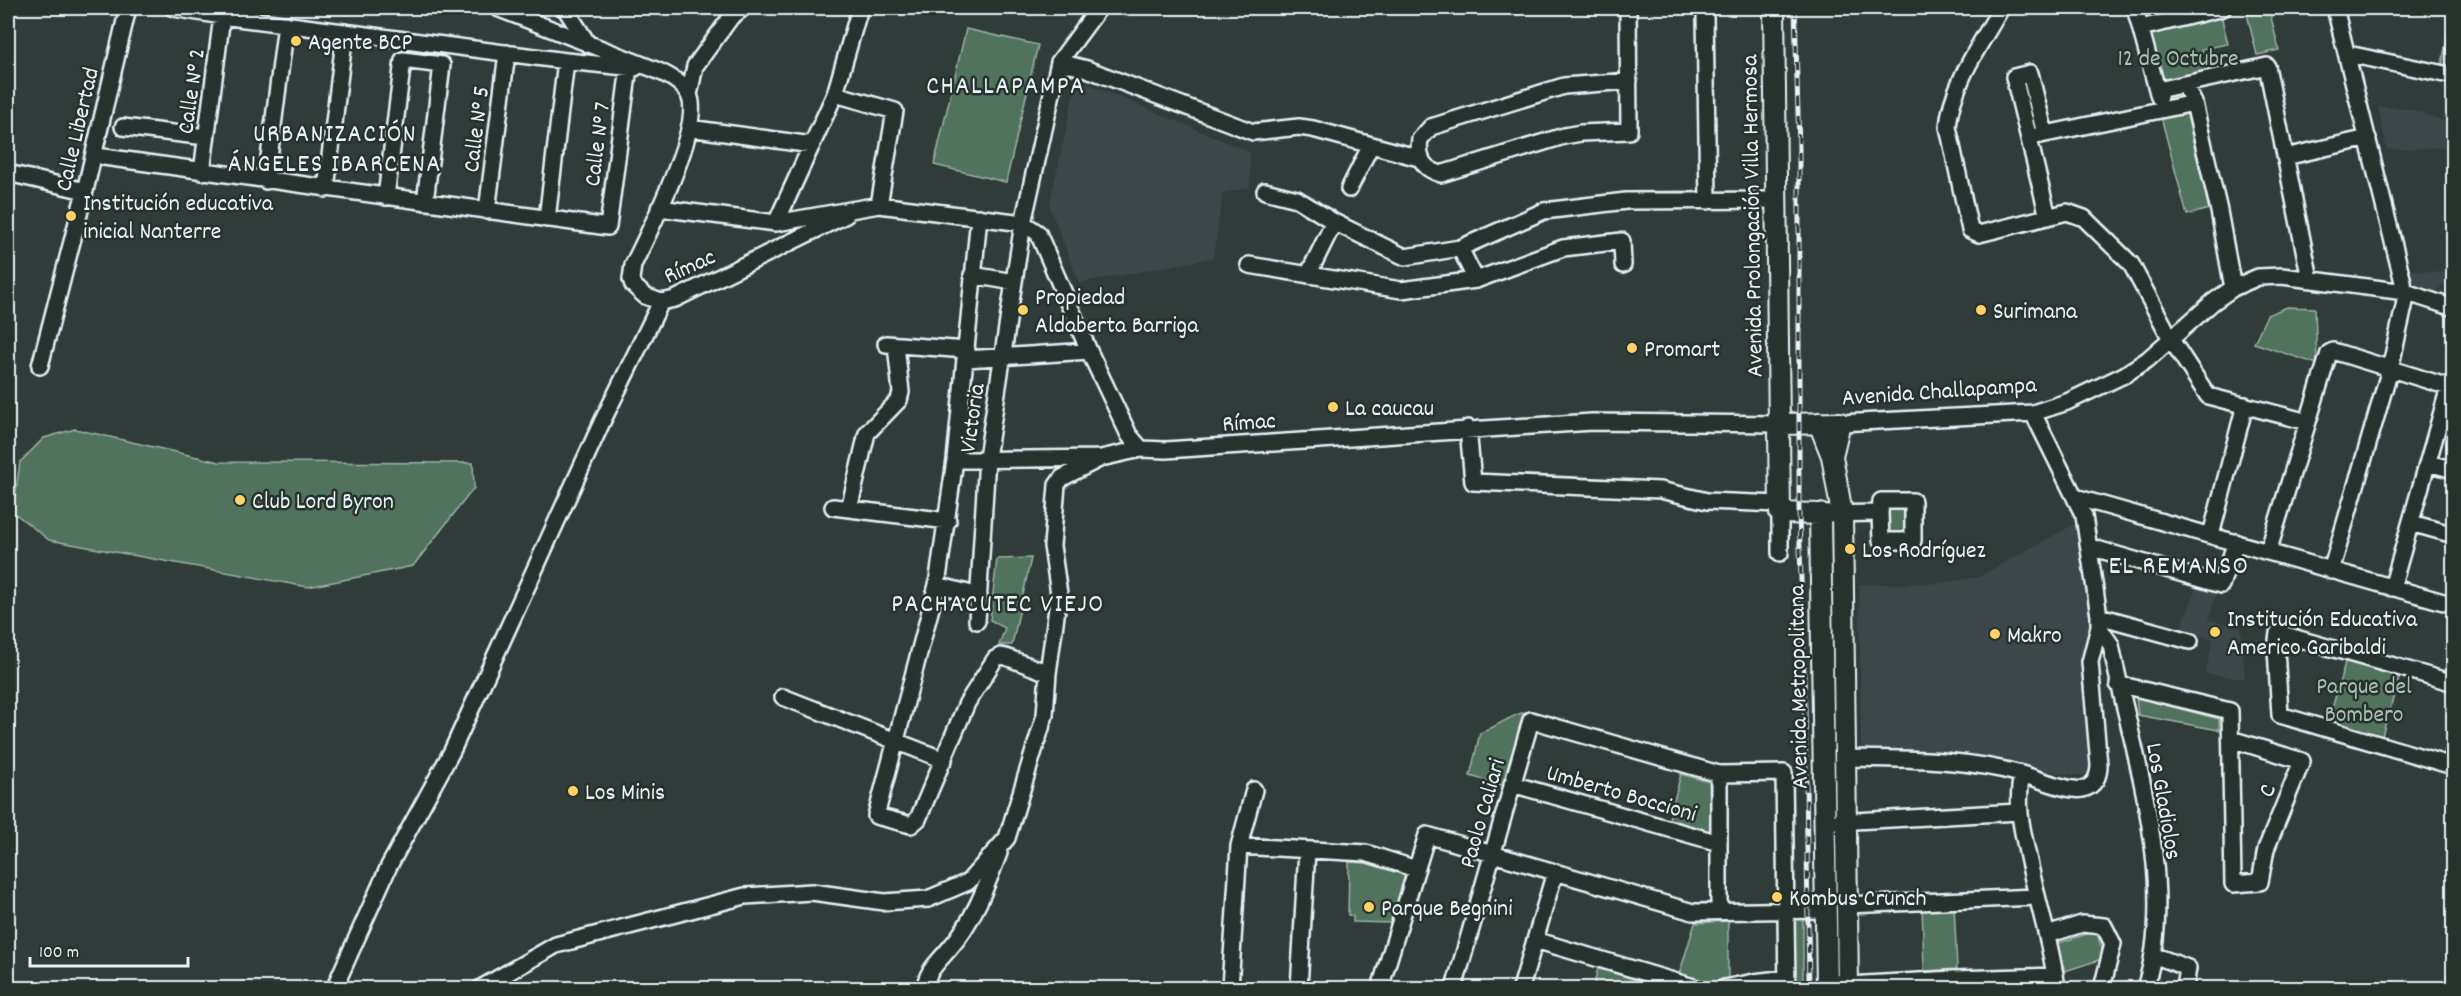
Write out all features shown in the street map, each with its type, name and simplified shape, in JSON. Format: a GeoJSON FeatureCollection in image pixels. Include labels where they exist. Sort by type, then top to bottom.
{"type":"FeatureCollection","features":[{"type":"Feature","properties":{"kind":"main road","name":"Avenida Prolongación Villa Hermosa"},"geometry":{"type":"LineString","coordinates":[[1774,8],[1780,424]]}},
{"type":"Feature","properties":{"kind":"main road","name":"Avenida Metropolitana"},"geometry":{"type":"LineString","coordinates":[[1819,423],[1832,456],[1842,514],[1848,987]]}},
{"type":"Feature","properties":{"kind":"main road","name":"Avenida Challapampa"},"geometry":{"type":"LineString","coordinates":[[1780,424],[1840,423]]}},
{"type":"Feature","properties":{"kind":"main road","name":"Avenida Metropolitana"},"geometry":{"type":"LineString","coordinates":[[1832,456],[1840,423]]}},
{"type":"Feature","properties":{"kind":"main road"},"geometry":{"type":"LineString","coordinates":[[1780,424],[1779,508],[1820,514]]}},
{"type":"Feature","properties":{"kind":"main road","name":"Avenida Metropolitana"},"geometry":{"type":"LineString","coordinates":[[1820,514],[1827,986]]}},
{"type":"Feature","properties":{"kind":"street","name":"Calle Libertad"},"geometry":{"type":"LineString","coordinates":[[40,366],[85,191],[128,8]]}},
{"type":"Feature","properties":{"kind":"street"},"geometry":{"type":"LineString","coordinates":[[173,8],[279,18],[345,32],[566,61],[656,70]]}},
{"type":"Feature","properties":{"kind":"street"},"geometry":{"type":"LineString","coordinates":[[497,8],[656,70],[675,80],[689,95]]}},
{"type":"Feature","properties":{"kind":"street"},"geometry":{"type":"LineString","coordinates":[[565,8],[588,44]]}},
{"type":"Feature","properties":{"kind":"street"},"geometry":{"type":"LineString","coordinates":[[659,208],[682,154],[689,128],[692,112],[689,95],[695,66],[731,17],[743,8]]}},
{"type":"Feature","properties":{"kind":"street"},"geometry":{"type":"LineString","coordinates":[[776,223],[835,94],[860,8]]}},
{"type":"Feature","properties":{"kind":"street"},"geometry":{"type":"LineString","coordinates":[[1099,8],[1059,62],[1087,69],[1253,132],[1299,127],[1313,129],[1419,158]]}},
{"type":"Feature","properties":{"kind":"street"},"geometry":{"type":"LineString","coordinates":[[1628,8],[1629,81],[1629,131],[1564,136],[1441,174],[1432,171],[1419,158],[1420,139],[1431,127],[1564,86],[1629,81]]}},
{"type":"Feature","properties":{"kind":"street"},"geometry":{"type":"LineString","coordinates":[[2001,8],[1957,90],[1949,112],[1948,127],[1970,230],[1978,234],[2067,212],[2084,218],[2131,264],[2172,340],[2210,397],[2308,422]]}},
{"type":"Feature","properties":{"kind":"street"},"geometry":{"type":"LineString","coordinates":[[2135,8],[2158,90],[2160,102],[2158,109]]}},
{"type":"Feature","properties":{"kind":"street"},"geometry":{"type":"LineString","coordinates":[[2141,28],[2223,8]]}},
{"type":"Feature","properties":{"kind":"street"},"geometry":{"type":"LineString","coordinates":[[2331,571],[2391,369],[2405,302],[2405,292],[2335,8]]}},
{"type":"Feature","properties":{"kind":"street","name":"Calle N° 2"},"geometry":{"type":"LineString","coordinates":[[202,172],[214,13]]}},
{"type":"Feature","properties":{"kind":"street"},"geometry":{"type":"LineString","coordinates":[[1705,15],[1708,201]]}},
{"type":"Feature","properties":{"kind":"street"},"geometry":{"type":"LineString","coordinates":[[266,181],[279,18]]}},
{"type":"Feature","properties":{"kind":"street"},"geometry":{"type":"LineString","coordinates":[[326,189],[345,32]]}},
{"type":"Feature","properties":{"kind":"street","name":"Calle N° 5"},"geometry":{"type":"LineString","coordinates":[[487,211],[507,53]]}},
{"type":"Feature","properties":{"kind":"street"},"geometry":{"type":"LineString","coordinates":[[2348,54],[2454,76]]}},
{"type":"Feature","properties":{"kind":"street"},"geometry":{"type":"LineString","coordinates":[[386,197],[403,60],[442,65],[425,202]]}},
{"type":"Feature","properties":{"kind":"street"},"geometry":{"type":"LineString","coordinates":[[104,157],[547,219],[566,61]]}},
{"type":"Feature","properties":{"kind":"street","name":"Victoria"},"geometry":{"type":"LineString","coordinates":[[977,621],[987,458],[1023,224],[1059,62]]}},
{"type":"Feature","properties":{"kind":"street"},"geometry":{"type":"LineString","coordinates":[[2158,90],[2266,66],[2310,279]]}},
{"type":"Feature","properties":{"kind":"street","name":"Calle N° 7"},"geometry":{"type":"LineString","coordinates":[[547,219],[608,227],[629,67]]}},
{"type":"Feature","properties":{"kind":"street"},"geometry":{"type":"LineString","coordinates":[[2045,134],[2030,73],[2014,77],[2048,217]]}},
{"type":"Feature","properties":{"kind":"street"},"geometry":{"type":"LineString","coordinates":[[2184,84],[2194,103],[2219,212],[2233,288]]}},
{"type":"Feature","properties":{"kind":"street"},"geometry":{"type":"LineString","coordinates":[[835,94],[895,111],[879,205]]}},
{"type":"Feature","properties":{"kind":"street"},"geometry":{"type":"LineString","coordinates":[[2029,138],[2194,103]]}},
{"type":"Feature","properties":{"kind":"street"},"geometry":{"type":"LineString","coordinates":[[123,127],[206,137]]}},
{"type":"Feature","properties":{"kind":"street"},"geometry":{"type":"LineString","coordinates":[[689,128],[812,145]]}},
{"type":"Feature","properties":{"kind":"street"},"geometry":{"type":"LineString","coordinates":[[2285,157],[2368,138]]}},
{"type":"Feature","properties":{"kind":"street"},"geometry":{"type":"LineString","coordinates":[[1349,189],[1371,145]]}},
{"type":"Feature","properties":{"kind":"street"},"geometry":{"type":"LineString","coordinates":[[8,172],[85,191]]}},
{"type":"Feature","properties":{"kind":"street"},"geometry":{"type":"LineString","coordinates":[[1265,190],[1297,199],[1334,222],[1405,257],[1460,248],[1544,211],[1626,201],[1776,200]]}},
{"type":"Feature","properties":{"kind":"street","name":"Rímac"},"geometry":{"type":"LineString","coordinates":[[862,207],[675,299],[661,302],[645,296],[633,285],[631,279],[633,265],[659,208],[776,223],[862,207],[879,205],[1023,224]]}},
{"type":"Feature","properties":{"kind":"street"},"geometry":{"type":"LineString","coordinates":[[979,217],[955,460],[937,585],[876,816],[911,825],[918,819],[968,703],[995,659],[1001,656],[1006,657],[1048,673]]}},
{"type":"Feature","properties":{"kind":"street"},"geometry":{"type":"LineString","coordinates":[[1308,275],[1334,222]]}},
{"type":"Feature","properties":{"kind":"street"},"geometry":{"type":"LineString","coordinates":[[1023,224],[1038,233],[1089,351],[1129,435],[1141,449]]}},
{"type":"Feature","properties":{"kind":"street"},"geometry":{"type":"LineString","coordinates":[[1249,265],[1401,290],[1476,280],[1563,248],[1622,241],[1623,265]]}},
{"type":"Feature","properties":{"kind":"street"},"geometry":{"type":"LineString","coordinates":[[1460,248],[1476,280]]}},
{"type":"Feature","properties":{"kind":"street"},"geometry":{"type":"LineString","coordinates":[[972,275],[1014,282]]}},
{"type":"Feature","properties":{"kind":"street","name":"Avenida Challapampa"},"geometry":{"type":"LineString","coordinates":[[1840,423],[2033,413],[2067,402],[2124,375],[2172,340],[2191,320],[2233,288],[2258,277],[2282,276],[2405,292],[2454,308]]}},
{"type":"Feature","properties":{"kind":"street"},"geometry":{"type":"LineString","coordinates":[[336,988],[389,866],[452,751],[602,422],[661,302]]}},
{"type":"Feature","properties":{"kind":"street"},"geometry":{"type":"LineString","coordinates":[[849,509],[867,433],[899,400],[901,392],[891,345],[1002,358],[1089,351]]}},
{"type":"Feature","properties":{"kind":"street"},"geometry":{"type":"LineString","coordinates":[[2268,552],[2330,351],[2450,387],[2392,588]]}},
{"type":"Feature","properties":{"kind":"street"},"geometry":{"type":"LineString","coordinates":[[2211,535],[2245,405]]}},
{"type":"Feature","properties":{"kind":"street"},"geometry":{"type":"LineString","coordinates":[[1844,758],[1961,762],[2022,774],[2073,789],[2088,787],[2096,780],[2099,765],[2090,663],[2098,622],[2090,548],[2084,516],[2033,413]]}},
{"type":"Feature","properties":{"kind":"street","name":"Rímac"},"geometry":{"type":"LineString","coordinates":[[1101,458],[1141,449],[1166,450],[1468,428],[1592,422],[1780,424]]}},
{"type":"Feature","properties":{"kind":"street"},"geometry":{"type":"LineString","coordinates":[[1468,428],[1473,483],[1660,490],[1707,501],[1779,508],[1780,554]]}},
{"type":"Feature","properties":{"kind":"street"},"geometry":{"type":"LineString","coordinates":[[955,460],[1101,458]]}},
{"type":"Feature","properties":{"kind":"street"},"geometry":{"type":"LineString","coordinates":[[481,988],[556,945],[745,896],[812,892],[884,902],[928,899],[968,882],[1007,838],[1045,715],[1048,673],[1059,594],[1052,546],[1057,485],[1062,478],[1101,458]]}},
{"type":"Feature","properties":{"kind":"street"},"geometry":{"type":"LineString","coordinates":[[2428,463],[2454,470]]}},
{"type":"Feature","properties":{"kind":"street"},"geometry":{"type":"LineString","coordinates":[[2075,497],[2454,605]]}},
{"type":"Feature","properties":{"kind":"street"},"geometry":{"type":"LineString","coordinates":[[833,507],[948,521]]}},
{"type":"Feature","properties":{"kind":"street"},"geometry":{"type":"LineString","coordinates":[[1820,514],[1880,513]]}},
{"type":"Feature","properties":{"kind":"street"},"geometry":{"type":"LineString","coordinates":[[2411,523],[2454,535]]}},
{"type":"Feature","properties":{"kind":"street"},"geometry":{"type":"LineString","coordinates":[[2090,548],[2221,585],[2236,542]]}},
{"type":"Feature","properties":{"kind":"street"},"geometry":{"type":"LineString","coordinates":[[937,585],[979,596]]}},
{"type":"Feature","properties":{"kind":"street"},"geometry":{"type":"LineString","coordinates":[[2098,622],[2190,641]]}},
{"type":"Feature","properties":{"kind":"street","name":"Los Gladiolos"},"geometry":{"type":"LineString","coordinates":[[2098,622],[2111,645],[2154,850],[2157,893],[2153,955],[2145,988]]}},
{"type":"Feature","properties":{"kind":"street"},"geometry":{"type":"LineString","coordinates":[[2454,683],[2278,633],[2276,649],[2280,715],[2449,765],[2452,763],[2454,752]]}},
{"type":"Feature","properties":{"kind":"street"},"geometry":{"type":"LineString","coordinates":[[2118,684],[2230,711],[2231,739]]}},
{"type":"Feature","properties":{"kind":"street"},"geometry":{"type":"LineString","coordinates":[[783,697],[944,760]]}},
{"type":"Feature","properties":{"kind":"street","name":"Paolo Caliari"},"geometry":{"type":"LineString","coordinates":[[1454,988],[1531,720],[1719,774]]}},
{"type":"Feature","properties":{"kind":"street","name":"C"},"geometry":{"type":"LineString","coordinates":[[2231,739],[2302,761],[2266,849],[2260,882],[2233,884],[2231,739]]}},
{"type":"Feature","properties":{"kind":"street"},"geometry":{"type":"LineString","coordinates":[[1719,911],[1719,774],[1784,773],[1787,983],[1754,982],[1724,988]]}},
{"type":"Feature","properties":{"kind":"street"},"geometry":{"type":"LineString","coordinates":[[1827,986],[1848,987],[1954,979],[2056,982],[2048,935],[2036,897],[2019,812],[2018,793],[2022,774]]}},
{"type":"Feature","properties":{"kind":"street","name":"Umberto Boccioni"},"geometry":{"type":"LineString","coordinates":[[1512,784],[1719,843]]}},
{"type":"Feature","properties":{"kind":"street"},"geometry":{"type":"LineString","coordinates":[[1230,988],[1239,846],[1254,790]]}},
{"type":"Feature","properties":{"kind":"street"},"geometry":{"type":"LineString","coordinates":[[1825,821],[1845,823],[2019,812]]}},
{"type":"Feature","properties":{"kind":"street"},"geometry":{"type":"LineString","coordinates":[[1380,988],[1427,834],[1693,912],[1826,910]]}},
{"type":"Feature","properties":{"kind":"street"},"geometry":{"type":"LineString","coordinates":[[925,988],[927,975],[960,936],[983,894],[1003,842]]}},
{"type":"Feature","properties":{"kind":"street"},"geometry":{"type":"LineString","coordinates":[[1239,846],[1366,853],[1416,869]]}},
{"type":"Feature","properties":{"kind":"street"},"geometry":{"type":"LineString","coordinates":[[1299,988],[1307,850]]}},
{"type":"Feature","properties":{"kind":"street"},"geometry":{"type":"LineString","coordinates":[[1521,988],[1555,872]]}},
{"type":"Feature","properties":{"kind":"street"},"geometry":{"type":"LineString","coordinates":[[1846,905],[2036,897]]}},
{"type":"Feature","properties":{"kind":"street"},"geometry":{"type":"LineString","coordinates":[[2048,935],[2082,924],[2104,926],[2113,944],[2102,988]]}},
{"type":"Feature","properties":{"kind":"street"},"geometry":{"type":"LineString","coordinates":[[1535,940],[1697,988]]}},
{"type":"Feature","properties":{"kind":"street"},"geometry":{"type":"LineString","coordinates":[[2153,955],[2188,968],[2185,988]]}},
{"type":"Feature","properties":{"kind":"shaded area"},"geometry":{"type":"Polygon","coordinates":[[[1077,79],[1250,152],[1250,188],[1223,193],[1213,258],[1079,283],[1049,206],[1077,79]]]}},
{"type":"Feature","properties":{"kind":"shaded area"},"geometry":{"type":"Polygon","coordinates":[[[2378,106],[2410,109],[2453,124],[2453,147],[2387,150],[2378,106]]]}},
{"type":"Feature","properties":{"kind":"shaded area"},"geometry":{"type":"Polygon","coordinates":[[[2407,269],[2453,274],[2436,292],[2411,284],[2407,269]]]}},
{"type":"Feature","properties":{"kind":"shaded area"},"geometry":{"type":"Polygon","coordinates":[[[2080,521],[2090,595],[2091,627],[2084,657],[2090,772],[2086,776],[2049,772],[1973,757],[1861,749],[1859,584],[1942,583],[1978,577],[2080,521]]]}},
{"type":"Feature","properties":{"kind":"shaded area","name":"Institución Educativa Americo Garibaldi"},"geometry":{"type":"Polygon","coordinates":[[[2197,585],[2217,591],[2209,620],[2241,627],[2245,679],[2205,674],[2213,639],[2180,631],[2197,585]]]}},
{"type":"Feature","properties":{"kind":"green space"},"geometry":{"type":"Polygon","coordinates":[[[2269,9],[2279,50],[2257,55],[2247,14],[2269,9]]]}},
{"type":"Feature","properties":{"kind":"green space","name":"12 de Octubre"},"geometry":{"type":"Polygon","coordinates":[[[2221,15],[2228,44],[2202,49],[2209,75],[2162,86],[2147,32],[2221,15]]]}},
{"type":"Feature","properties":{"kind":"green space"},"geometry":{"type":"Polygon","coordinates":[[[2451,18],[2453,19],[2453,71],[2441,68],[2451,18]]]}},
{"type":"Feature","properties":{"kind":"green space"},"geometry":{"type":"Polygon","coordinates":[[[966,29],[1038,45],[1006,182],[934,165],[966,29]]]}},
{"type":"Feature","properties":{"kind":"green space"},"geometry":{"type":"Polygon","coordinates":[[[2186,111],[2209,209],[2187,215],[2161,117],[2186,111]]]}},
{"type":"Feature","properties":{"kind":"green space"},"geometry":{"type":"Polygon","coordinates":[[[2287,307],[2315,308],[2317,364],[2254,343],[2267,315],[2287,307]]]}},
{"type":"Feature","properties":{"kind":"green space","name":"Club Lord Byron"},"geometry":{"type":"Polygon","coordinates":[[[75,429],[219,462],[473,463],[474,488],[413,566],[308,587],[49,540],[13,512],[20,462],[44,438],[75,429]]]}},
{"type":"Feature","properties":{"kind":"green space"},"geometry":{"type":"Polygon","coordinates":[[[1887,508],[1909,508],[1908,536],[1887,537],[1887,508]]]}},
{"type":"Feature","properties":{"kind":"green space"},"geometry":{"type":"Polygon","coordinates":[[[1827,527],[1832,527],[1838,808],[1833,808],[1827,527]]]}},
{"type":"Feature","properties":{"kind":"green space"},"geometry":{"type":"Polygon","coordinates":[[[1031,558],[1012,645],[999,645],[1005,628],[990,620],[997,559],[1031,558]]]}},
{"type":"Feature","properties":{"kind":"green space","name":"Parque del Bombero"},"geometry":{"type":"Polygon","coordinates":[[[2346,659],[2400,675],[2381,739],[2328,723],[2346,659]]]}},
{"type":"Feature","properties":{"kind":"green space"},"geometry":{"type":"Polygon","coordinates":[[[2136,697],[2219,719],[2219,730],[2138,715],[2136,697]]]}},
{"type":"Feature","properties":{"kind":"green space"},"geometry":{"type":"Polygon","coordinates":[[[1529,711],[1521,728],[1505,786],[1470,776],[1480,733],[1529,711]]]}},
{"type":"Feature","properties":{"kind":"green space"},"geometry":{"type":"Polygon","coordinates":[[[1681,774],[1709,782],[1711,836],[1668,823],[1681,774]]]}},
{"type":"Feature","properties":{"kind":"green space"},"geometry":{"type":"Polygon","coordinates":[[[1839,830],[1841,973],[1834,973],[1832,832],[1839,830]]]}},
{"type":"Feature","properties":{"kind":"green space"},"geometry":{"type":"Polygon","coordinates":[[[1349,862],[1366,863],[1407,874],[1394,923],[1353,922],[1353,916],[1348,915],[1349,862]]]}},
{"type":"Feature","properties":{"kind":"green space"},"geometry":{"type":"Polygon","coordinates":[[[1954,903],[1957,969],[1924,971],[1922,905],[1954,903]]]}},
{"type":"Feature","properties":{"kind":"green space"},"geometry":{"type":"Polygon","coordinates":[[[1791,918],[1803,918],[1803,988],[1792,988],[1791,918]]]}},
{"type":"Feature","properties":{"kind":"green space"},"geometry":{"type":"Polygon","coordinates":[[[1728,921],[1728,980],[1702,985],[1678,978],[1695,923],[1728,921]]]}},
{"type":"Feature","properties":{"kind":"green space"},"geometry":{"type":"Polygon","coordinates":[[[2096,931],[2105,958],[2065,971],[2056,944],[2096,931]]]}},
{"type":"Feature","properties":{"kind":"green space"},"geometry":{"type":"Polygon","coordinates":[[[1598,968],[1603,970],[1664,988],[1593,988],[1598,968]]]}},
{"type":"Feature","properties":{"kind":"waterway"},"geometry":{"type":"LineString","coordinates":[[2445,988],[2454,955]]}},
{"type":"Feature","properties":{"kind":"railway"},"geometry":{"type":"LineString","coordinates":[[1795,8],[1799,149],[1799,514],[1805,711],[1809,988]]}},
{"type":"Feature","properties":{"kind":"place","name":"Agente BCP"},"geometry":{"type":"Point","coordinates":[296,41]}},
{"type":"Feature","properties":{"kind":"place","name":"Institución educativa inicial Nanterre"},"geometry":{"type":"Point","coordinates":[71,216]}},
{"type":"Feature","properties":{"kind":"place","name":"Propiedad Aldaberta Barriga"},"geometry":{"type":"Point","coordinates":[1023,310]}},
{"type":"Feature","properties":{"kind":"place","name":"Surimana"},"geometry":{"type":"Point","coordinates":[1981,310]}},
{"type":"Feature","properties":{"kind":"place","name":"Promart"},"geometry":{"type":"Point","coordinates":[1632,348]}},
{"type":"Feature","properties":{"kind":"place","name":"La caucau"},"geometry":{"type":"Point","coordinates":[1333,407]}},
{"type":"Feature","properties":{"kind":"place","name":"Club Lord Byron"},"geometry":{"type":"Point","coordinates":[240,500]}},
{"type":"Feature","properties":{"kind":"place","name":"Los Rodríguez"},"geometry":{"type":"Point","coordinates":[1850,549]}},
{"type":"Feature","properties":{"kind":"place","name":"Institución Educativa Americo Garibaldi"},"geometry":{"type":"Point","coordinates":[2215,632]}},
{"type":"Feature","properties":{"kind":"place","name":"Makro"},"geometry":{"type":"Point","coordinates":[1995,634]}},
{"type":"Feature","properties":{"kind":"place","name":"Los Minis"},"geometry":{"type":"Point","coordinates":[573,791]}},
{"type":"Feature","properties":{"kind":"place","name":"Kombus Crunch"},"geometry":{"type":"Point","coordinates":[1777,897]}},
{"type":"Feature","properties":{"kind":"place","name":"Parque Begnini"},"geometry":{"type":"Point","coordinates":[1369,907]}},
{"type":"Feature","properties":{"kind":"district","name":"CHALLAPAMPA"},"geometry":{"type":"Point","coordinates":[1006,84]}},
{"type":"Feature","properties":{"kind":"district","name":"URBANIZACIÓN ÁNGELES IBARCENA"},"geometry":{"type":"Point","coordinates":[335,147]}},
{"type":"Feature","properties":{"kind":"district","name":"EL REMANSO"},"geometry":{"type":"Point","coordinates":[2179,564]}},
{"type":"Feature","properties":{"kind":"district","name":"PACHACUTEC VIEJO"},"geometry":{"type":"Point","coordinates":[998,602]}}]}
